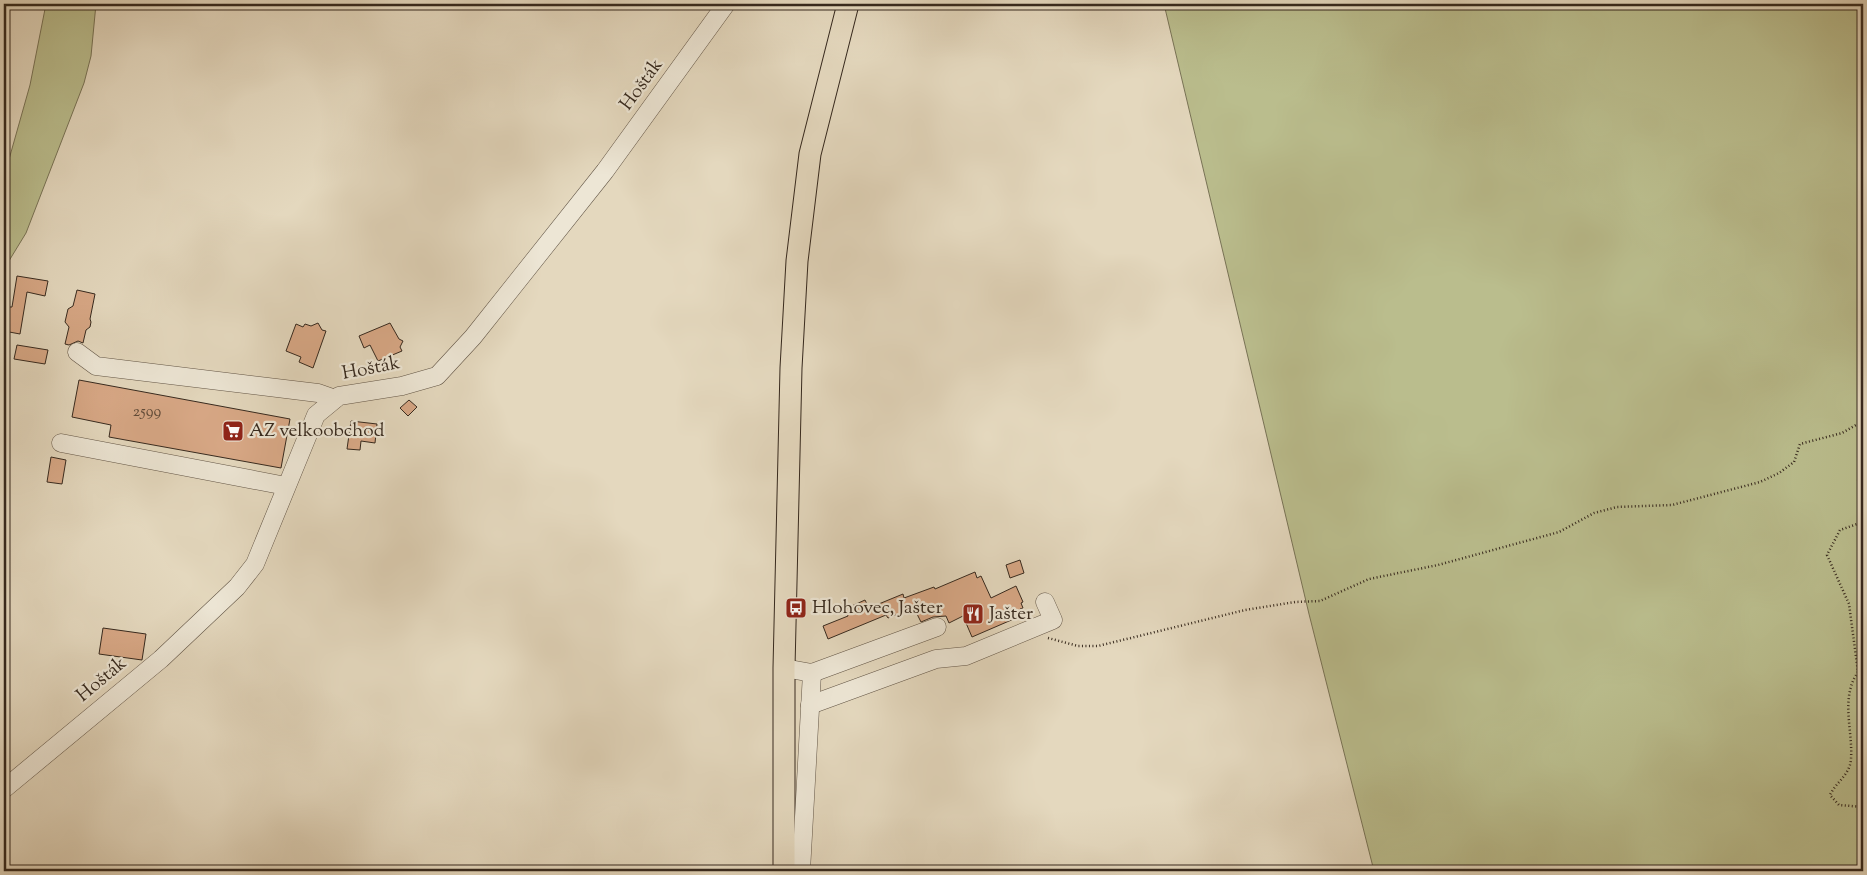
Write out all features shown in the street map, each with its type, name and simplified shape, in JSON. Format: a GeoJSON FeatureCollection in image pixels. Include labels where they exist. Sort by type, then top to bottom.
{"type":"FeatureCollection","features":[{"type":"Feature","properties":{"kind":"main road"},"geometry":{"type":"LineString","coordinates":[[784,871],[784,668],[790,368],[800,228],[810,154],[848,4]]}},
{"type":"Feature","properties":{"kind":"lane","name":"Hošták"},"geometry":{"type":"LineString","coordinates":[[4,789],[161,659],[238,587],[255,564],[316,415],[339,396],[402,386],[437,376],[473,338],[605,171],[726,4]]}},
{"type":"Feature","properties":{"kind":"lane"},"geometry":{"type":"LineString","coordinates":[[77,352],[96,366],[318,393],[335,399]]}},
{"type":"Feature","properties":{"kind":"lane"},"geometry":{"type":"LineString","coordinates":[[61,444],[286,486]]}},
{"type":"Feature","properties":{"kind":"lane"},"geometry":{"type":"LineString","coordinates":[[810,705],[936,659],[966,656],[1053,620],[1045,602]]}},
{"type":"Feature","properties":{"kind":"lane"},"geometry":{"type":"LineString","coordinates":[[784,668],[812,673],[937,627]]}},
{"type":"Feature","properties":{"kind":"lane"},"geometry":{"type":"LineString","coordinates":[[801,871],[812,673]]}},
{"type":"Feature","properties":{"kind":"path"},"geometry":{"type":"LineString","coordinates":[[1024,632],[1078,646],[1098,646],[1246,610],[1295,602],[1320,602],[1368,579],[1438,565],[1559,532],[1602,511],[1617,507],[1672,506],[1760,482],[1779,474],[1794,462],[1800,444],[1842,433],[1863,421]]}},
{"type":"Feature","properties":{"kind":"path"},"geometry":{"type":"LineString","coordinates":[[1863,452],[1858,481],[1863,501]]}},
{"type":"Feature","properties":{"kind":"path"},"geometry":{"type":"LineString","coordinates":[[1863,522],[1840,530],[1827,556],[1849,604],[1858,672],[1852,680],[1848,705],[1851,759],[1848,772],[1830,795],[1839,805],[1863,807]]}},
{"type":"Feature","properties":{"kind":"path"},"geometry":{"type":"LineString","coordinates":[[1858,672],[1863,673]]}},
{"type":"Feature","properties":{"kind":"green space"},"geometry":{"type":"Polygon","coordinates":[[[46,4],[96,4],[91,56],[84,83],[26,233],[4,269],[4,177],[30,85],[46,4]]]}},
{"type":"Feature","properties":{"kind":"green space"},"geometry":{"type":"Polygon","coordinates":[[[1164,4],[1863,4],[1863,871],[1374,871],[1309,614],[1164,4]]]}},
{"type":"Feature","properties":{"kind":"building"},"geometry":{"type":"Polygon","coordinates":[[[17,276],[48,281],[45,296],[27,292],[20,334],[4,331],[8,307],[12,307],[17,276]]]}},
{"type":"Feature","properties":{"kind":"building"},"geometry":{"type":"Polygon","coordinates":[[[77,290],[95,294],[91,322],[90,327],[86,330],[83,343],[78,341],[69,345],[65,344],[69,327],[65,322],[68,309],[73,306],[77,290]]]}},
{"type":"Feature","properties":{"kind":"building"},"geometry":{"type":"Polygon","coordinates":[[[318,323],[322,330],[326,331],[313,368],[299,362],[301,357],[286,351],[296,324],[303,327],[305,324],[311,326],[318,323]]]}},
{"type":"Feature","properties":{"kind":"building"},"geometry":{"type":"Polygon","coordinates":[[[390,323],[399,339],[403,341],[400,347],[402,351],[378,361],[370,345],[364,348],[359,336],[390,323]]]}},
{"type":"Feature","properties":{"kind":"building"},"geometry":{"type":"Polygon","coordinates":[[[17,345],[48,350],[45,364],[14,359],[17,345]]]}},
{"type":"Feature","properties":{"kind":"building"},"geometry":{"type":"Polygon","coordinates":[[[79,380],[290,419],[281,468],[109,437],[111,425],[72,417],[79,380]]]}},
{"type":"Feature","properties":{"kind":"building"},"geometry":{"type":"Polygon","coordinates":[[[409,400],[417,407],[408,416],[400,408],[409,400]]]}},
{"type":"Feature","properties":{"kind":"building"},"geometry":{"type":"Polygon","coordinates":[[[351,421],[377,424],[375,443],[361,441],[360,450],[347,449],[351,421]]]}},
{"type":"Feature","properties":{"kind":"building"},"geometry":{"type":"Polygon","coordinates":[[[51,457],[66,460],[62,484],[47,482],[51,457]]]}},
{"type":"Feature","properties":{"kind":"building"},"geometry":{"type":"Polygon","coordinates":[[[1020,560],[1024,573],[1010,578],[1006,565],[1020,560]]]}},
{"type":"Feature","properties":{"kind":"building"},"geometry":{"type":"Polygon","coordinates":[[[975,572],[977,578],[981,576],[991,598],[1016,586],[1023,602],[1021,603],[1023,608],[1020,609],[1023,615],[972,637],[963,616],[949,623],[946,616],[933,617],[921,622],[914,608],[888,618],[886,615],[828,639],[823,626],[848,616],[845,609],[865,600],[869,608],[903,594],[904,598],[934,587],[935,589],[975,572]]]}},
{"type":"Feature","properties":{"kind":"building"},"geometry":{"type":"Polygon","coordinates":[[[103,628],[146,634],[142,660],[99,654],[103,628]]]}},
{"type":"Feature","properties":{"kind":"place","name":"AZ velkoobchod"},"geometry":{"type":"Point","coordinates":[233,431]}},
{"type":"Feature","properties":{"kind":"place","name":"Hlohovec, Jašter"},"geometry":{"type":"Point","coordinates":[796,608]}},
{"type":"Feature","properties":{"kind":"place","name":"Jašter"},"geometry":{"type":"Point","coordinates":[973,614]}}]}
